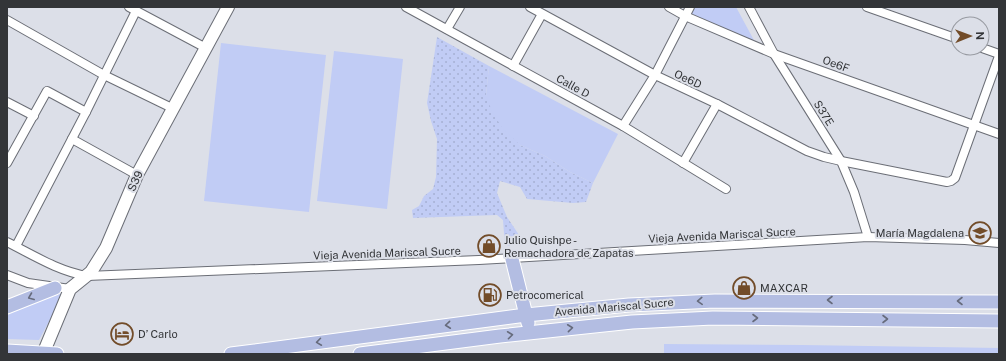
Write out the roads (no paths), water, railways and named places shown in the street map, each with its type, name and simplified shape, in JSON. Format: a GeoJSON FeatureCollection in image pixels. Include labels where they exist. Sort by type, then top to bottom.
{"type":"FeatureCollection","features":[{"type":"Feature","properties":{"kind":"main road"},"geometry":{"type":"LineString","coordinates":[[512,258],[531,332]]}},
{"type":"Feature","properties":{"kind":"main road"},"geometry":{"type":"LineString","coordinates":[[7,307],[55,288]]}},
{"type":"Feature","properties":{"kind":"main road","name":"Avenida Mariscal Sucre"},"geometry":{"type":"LineString","coordinates":[[231,354],[526,315],[629,305],[715,300],[999,302]]}},
{"type":"Feature","properties":{"kind":"main road","name":"Avenida Mariscal Sucre"},"geometry":{"type":"LineString","coordinates":[[360,354],[531,332],[632,322],[713,318],[999,321]]}},
{"type":"Feature","properties":{"kind":"main road"},"geometry":{"type":"LineString","coordinates":[[399,331],[401,349]]}},
{"type":"Feature","properties":{"kind":"main road"},"geometry":{"type":"LineString","coordinates":[[7,351],[57,354]]}},
{"type":"Feature","properties":{"kind":"street","name":"S39"},"geometry":{"type":"LineString","coordinates":[[43,354],[70,289],[87,276],[95,267],[106,248],[137,175],[228,7]]}},
{"type":"Feature","properties":{"kind":"street","name":"Calle D"},"geometry":{"type":"LineString","coordinates":[[406,7],[623,126],[726,189]]}},
{"type":"Feature","properties":{"kind":"street"},"geometry":{"type":"LineString","coordinates":[[447,29],[460,7]]}},
{"type":"Feature","properties":{"kind":"street","name":"Oe6D"},"geometry":{"type":"LineString","coordinates":[[530,7],[655,75],[717,104],[807,151],[824,157],[946,182],[951,181],[954,178],[973,124]]}},
{"type":"Feature","properties":{"kind":"street","name":"Oe6F"},"geometry":{"type":"LineString","coordinates":[[669,7],[685,16],[774,54],[999,134]]}},
{"type":"Feature","properties":{"kind":"street"},"geometry":{"type":"LineString","coordinates":[[623,126],[655,75],[690,7]]}},
{"type":"Feature","properties":{"kind":"street","name":"S37E"},"geometry":{"type":"LineString","coordinates":[[749,7],[774,54],[841,161],[854,192],[868,237]]}},
{"type":"Feature","properties":{"kind":"street"},"geometry":{"type":"LineString","coordinates":[[867,7],[950,36]]}},
{"type":"Feature","properties":{"kind":"street"},"geometry":{"type":"LineString","coordinates":[[16,246],[86,112],[133,9],[206,48]]}},
{"type":"Feature","properties":{"kind":"street"},"geometry":{"type":"LineString","coordinates":[[513,66],[542,14]]}},
{"type":"Feature","properties":{"kind":"street"},"geometry":{"type":"LineString","coordinates":[[7,20],[104,75],[174,109]]}},
{"type":"Feature","properties":{"kind":"street"},"geometry":{"type":"LineString","coordinates":[[973,124],[999,55]]}},
{"type":"Feature","properties":{"kind":"street"},"geometry":{"type":"LineString","coordinates":[[7,163],[47,92],[86,112]]}},
{"type":"Feature","properties":{"kind":"street"},"geometry":{"type":"LineString","coordinates":[[7,102],[34,116]]}},
{"type":"Feature","properties":{"kind":"street"},"geometry":{"type":"LineString","coordinates":[[683,163],[717,104]]}},
{"type":"Feature","properties":{"kind":"street"},"geometry":{"type":"LineString","coordinates":[[72,138],[137,175]]}},
{"type":"Feature","properties":{"kind":"street","name":"Vieja Avenida Mariscal Sucre"},"geometry":{"type":"LineString","coordinates":[[7,242],[47,263],[74,274],[87,276],[512,258],[868,237],[965,240],[999,243]]}},
{"type":"Feature","properties":{"kind":"street"},"geometry":{"type":"LineString","coordinates":[[7,275],[28,283],[70,289]]}},
{"type":"Feature","properties":{"kind":"place","name":"María Magdalena"},"geometry":{"type":"Point","coordinates":[980,233]}},
{"type":"Feature","properties":{"kind":"place","name":"Julio Quishpe - Remachadora de Zapatas"},"geometry":{"type":"Point","coordinates":[489,246]}},
{"type":"Feature","properties":{"kind":"place","name":"MAXCAR"},"geometry":{"type":"Point","coordinates":[744,288]}},
{"type":"Feature","properties":{"kind":"place","name":"Petrocomerical"},"geometry":{"type":"Point","coordinates":[490,295]}},
{"type":"Feature","properties":{"kind":"place","name":"D’ Carlo"},"geometry":{"type":"Point","coordinates":[122,334]}}]}
